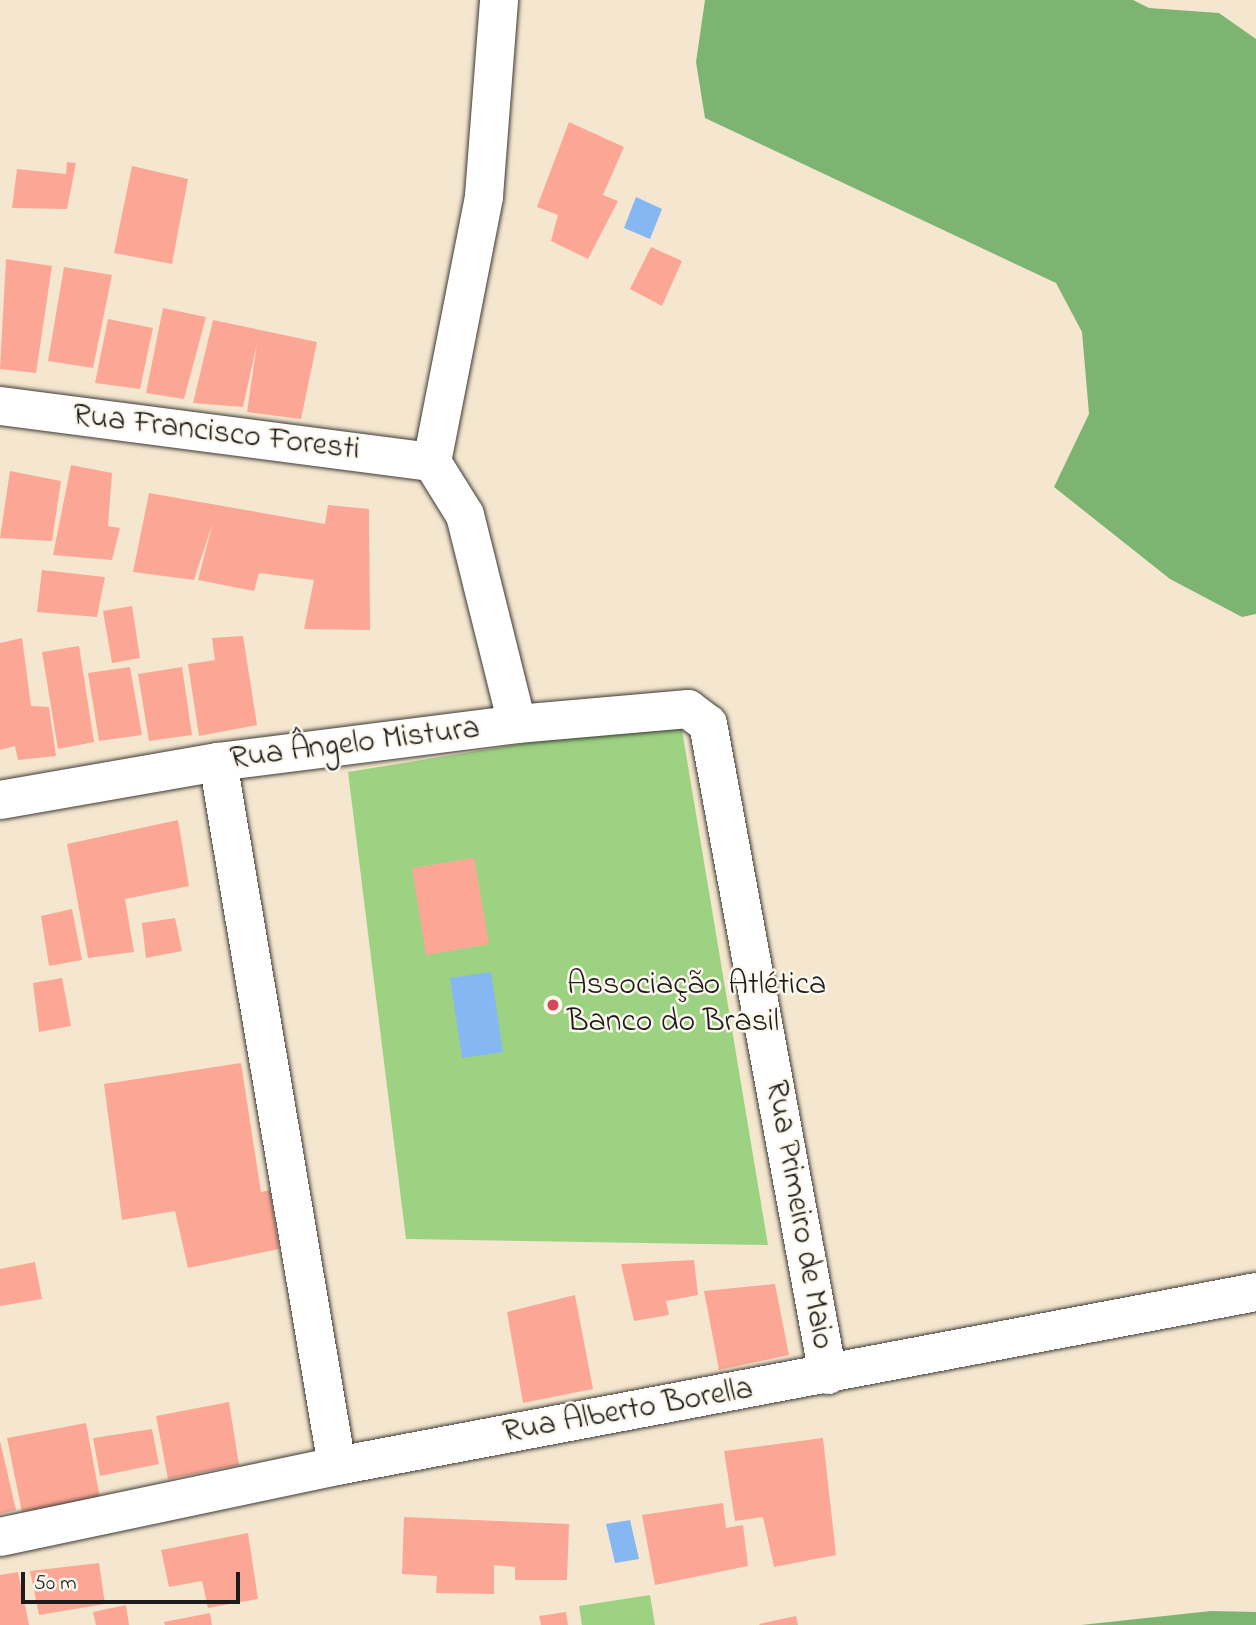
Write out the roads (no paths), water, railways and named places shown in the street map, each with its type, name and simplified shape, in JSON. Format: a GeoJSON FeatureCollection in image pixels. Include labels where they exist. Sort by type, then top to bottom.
{"type":"FeatureCollection","features":[{"type":"Feature","properties":{"kind":"street"},"geometry":{"type":"LineString","coordinates":[[499,0],[484,196],[432,462],[466,515],[517,724]]}},
{"type":"Feature","properties":{"kind":"street","name":"Rua Francisco Foresti"},"geometry":{"type":"LineString","coordinates":[[0,406],[432,462]]}},
{"type":"Feature","properties":{"kind":"street","name":"Rua Ângelo Mistura"},"geometry":{"type":"LineString","coordinates":[[0,800],[218,762],[670,707],[688,709],[708,724]]}},
{"type":"Feature","properties":{"kind":"street","name":"Rua Primeiro de Maio"},"geometry":{"type":"LineString","coordinates":[[708,724],[828,1375]]}},
{"type":"Feature","properties":{"kind":"street"},"geometry":{"type":"LineString","coordinates":[[218,762],[337,1466]]}},
{"type":"Feature","properties":{"kind":"street","name":"Rua Alberto Borella"},"geometry":{"type":"LineString","coordinates":[[0,1537],[337,1466],[1256,1292]]}},
{"type":"Feature","properties":{"kind":"water"},"geometry":{"type":"Polygon","coordinates":[[[636,197],[662,209],[650,239],[624,228],[636,197]]]}},
{"type":"Feature","properties":{"kind":"water"},"geometry":{"type":"Polygon","coordinates":[[[491,972],[503,1052],[462,1058],[450,978],[491,972]]]}},
{"type":"Feature","properties":{"kind":"water"},"geometry":{"type":"Polygon","coordinates":[[[630,1520],[639,1559],[615,1563],[606,1524],[630,1520]]]}},
{"type":"Feature","properties":{"kind":"place","name":"Associação Atlética Banco do Brasil"},"geometry":{"type":"Point","coordinates":[553,1005]}}]}
